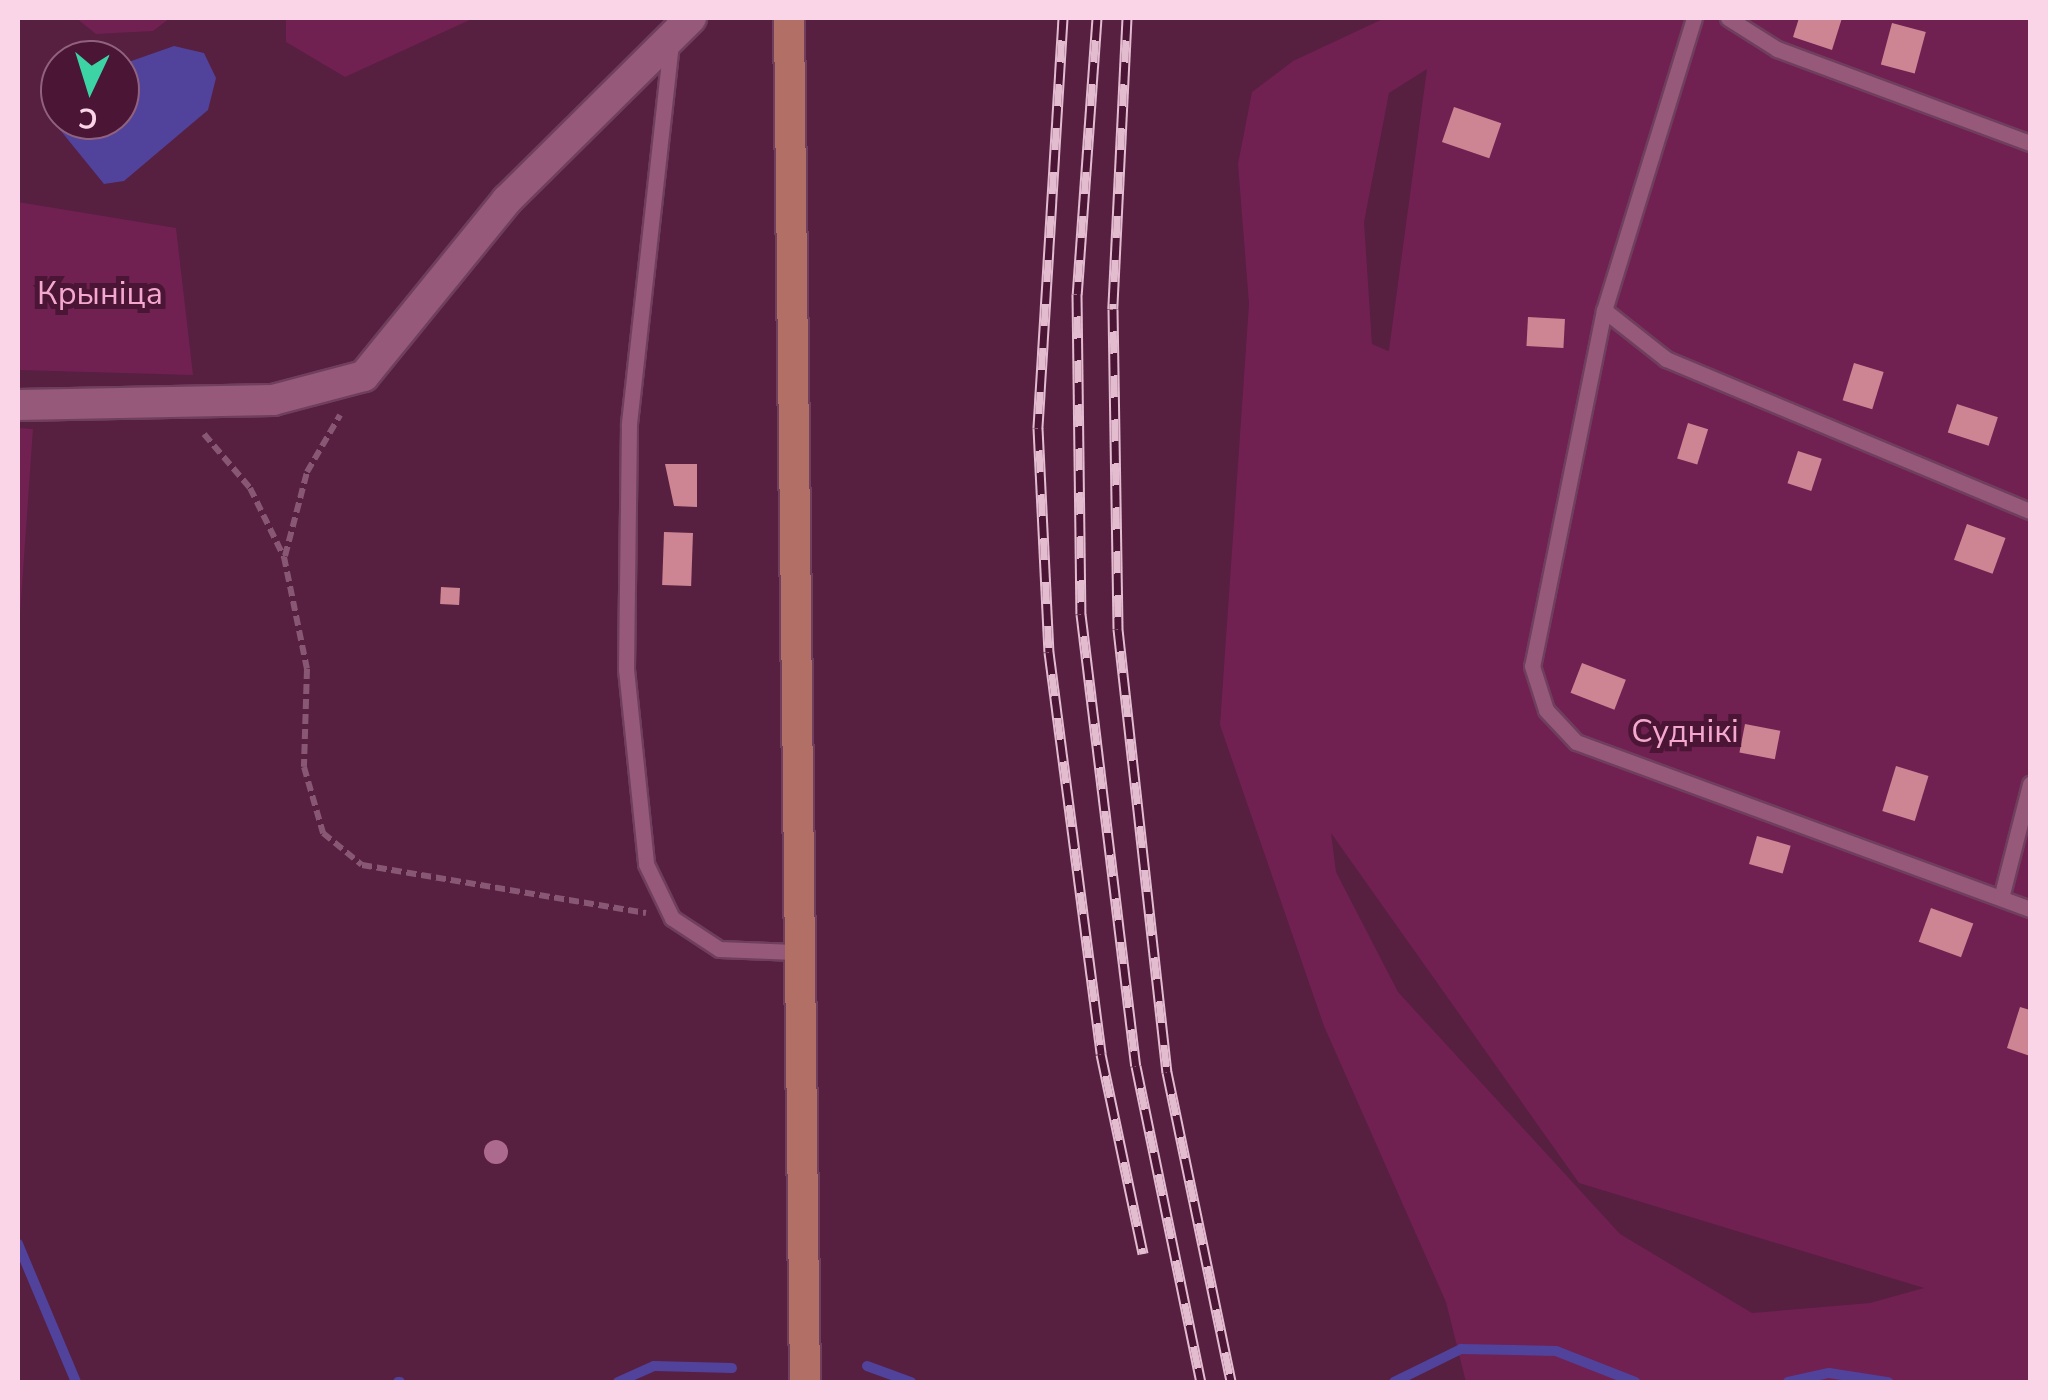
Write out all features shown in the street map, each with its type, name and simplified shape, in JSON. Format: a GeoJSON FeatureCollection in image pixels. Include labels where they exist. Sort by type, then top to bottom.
{"type":"FeatureCollection","features":[{"type":"Feature","properties":{"kind":"main road"},"geometry":{"type":"LineString","coordinates":[[789,18],[794,952],[804,1382]]}},
{"type":"Feature","properties":{"kind":"street"},"geometry":{"type":"LineString","coordinates":[[18,406],[273,400],[364,376],[507,200],[682,26]]}},
{"type":"Feature","properties":{"kind":"lane"},"geometry":{"type":"LineString","coordinates":[[1694,18],[1604,310],[1532,666],[1546,710],[1576,742],[2030,909]]}},
{"type":"Feature","properties":{"kind":"lane"},"geometry":{"type":"LineString","coordinates":[[1728,18],[1778,49],[2030,143]]}},
{"type":"Feature","properties":{"kind":"lane"},"geometry":{"type":"LineString","coordinates":[[682,26],[629,424],[626,669],[646,864],[672,918],[719,949],[794,952]]}},
{"type":"Feature","properties":{"kind":"lane"},"geometry":{"type":"LineString","coordinates":[[1604,310],[1666,359],[2030,510]]}},
{"type":"Feature","properties":{"kind":"lane"},"geometry":{"type":"LineString","coordinates":[[2000,898],[2030,784]]}},
{"type":"Feature","properties":{"kind":"path"},"geometry":{"type":"LineString","coordinates":[[284,557],[307,472],[364,376]]}},
{"type":"Feature","properties":{"kind":"path"},"geometry":{"type":"LineString","coordinates":[[156,405],[204,434],[250,488],[284,557],[307,668],[304,768],[323,834],[362,865],[672,918]]}},
{"type":"Feature","properties":{"kind":"green space"},"geometry":{"type":"Polygon","coordinates":[[[76,18],[170,18],[153,31],[96,34],[76,18]]]}},
{"type":"Feature","properties":{"kind":"green space"},"geometry":{"type":"Polygon","coordinates":[[[286,18],[474,18],[345,77],[286,42],[286,18]]]}},
{"type":"Feature","properties":{"kind":"green space","name":"Суднікі"},"geometry":{"type":"Polygon","coordinates":[[[1385,18],[2030,18],[2030,1382],[1466,1382],[1446,1302],[1324,1026],[1220,725],[1249,304],[1238,164],[1252,92],[1293,61],[1385,18]],[[1427,69],[1389,93],[1364,222],[1372,344],[1388,351],[1389,350],[1427,69]],[[1331,833],[1336,872],[1398,992],[1620,1234],[1752,1313],[1870,1303],[1924,1288],[1579,1183],[1331,833]]]}},
{"type":"Feature","properties":{"kind":"green space","name":"Крыніца"},"geometry":{"type":"Polygon","coordinates":[[[18,202],[176,228],[193,375],[18,370],[18,202]]]}},
{"type":"Feature","properties":{"kind":"green space"},"geometry":{"type":"Polygon","coordinates":[[[18,428],[33,429],[18,643],[18,428]]]}},
{"type":"Feature","properties":{"kind":"shaded area"},"geometry":{"type":"Polygon","coordinates":[[[174,46],[204,53],[216,78],[208,110],[124,181],[104,184],[68,140],[140,140],[140,58],[174,46]]]}},
{"type":"Feature","properties":{"kind":"building"},"geometry":{"type":"Polygon","coordinates":[[[1799,18],[1842,18],[1832,50],[1793,37],[1799,18]]]}},
{"type":"Feature","properties":{"kind":"building"},"geometry":{"type":"Polygon","coordinates":[[[1892,23],[1926,32],[1915,74],[1881,65],[1892,23]]]}},
{"type":"Feature","properties":{"kind":"building"},"geometry":{"type":"Polygon","coordinates":[[[1454,107],[1501,123],[1489,158],[1442,142],[1454,107]]]}},
{"type":"Feature","properties":{"kind":"building"},"geometry":{"type":"Polygon","coordinates":[[[1528,317],[1565,319],[1563,348],[1526,346],[1528,317]]]}},
{"type":"Feature","properties":{"kind":"building"},"geometry":{"type":"Polygon","coordinates":[[[1854,363],[1884,372],[1872,409],[1843,400],[1854,363]]]}},
{"type":"Feature","properties":{"kind":"building"},"geometry":{"type":"Polygon","coordinates":[[[1957,404],[1998,417],[1989,446],[1948,433],[1957,404]]]}},
{"type":"Feature","properties":{"kind":"building"},"geometry":{"type":"Polygon","coordinates":[[[1688,423],[1708,429],[1697,465],[1677,458],[1688,423]]]}},
{"type":"Feature","properties":{"kind":"building"},"geometry":{"type":"Polygon","coordinates":[[[1798,451],[1822,459],[1811,491],[1787,483],[1798,451]]]}},
{"type":"Feature","properties":{"kind":"building"},"geometry":{"type":"Polygon","coordinates":[[[665,464],[697,464],[697,507],[674,506],[665,464]]]}},
{"type":"Feature","properties":{"kind":"building"},"geometry":{"type":"Polygon","coordinates":[[[1967,524],[2006,538],[1993,574],[1954,560],[1967,524]]]}},
{"type":"Feature","properties":{"kind":"building"},"geometry":{"type":"Polygon","coordinates":[[[664,532],[693,533],[691,586],[662,585],[664,532]]]}},
{"type":"Feature","properties":{"kind":"building"},"geometry":{"type":"Polygon","coordinates":[[[441,587],[460,588],[459,605],[440,604],[441,587]]]}},
{"type":"Feature","properties":{"kind":"building"},"geometry":{"type":"Polygon","coordinates":[[[1582,663],[1626,680],[1614,710],[1571,693],[1582,663]]]}},
{"type":"Feature","properties":{"kind":"building"},"geometry":{"type":"Polygon","coordinates":[[[1745,724],[1780,731],[1775,759],[1739,752],[1745,724]]]}},
{"type":"Feature","properties":{"kind":"building"},"geometry":{"type":"Polygon","coordinates":[[[1896,766],[1929,776],[1915,821],[1882,811],[1896,766]]]}},
{"type":"Feature","properties":{"kind":"building"},"geometry":{"type":"Polygon","coordinates":[[[1757,836],[1791,846],[1783,874],[1749,864],[1757,836]]]}},
{"type":"Feature","properties":{"kind":"building"},"geometry":{"type":"Polygon","coordinates":[[[1931,908],[1973,923],[1961,957],[1919,942],[1931,908]]]}},
{"type":"Feature","properties":{"kind":"building"},"geometry":{"type":"Polygon","coordinates":[[[2020,1007],[2030,1010],[2030,1056],[2007,1048],[2020,1007]]]}},
{"type":"Feature","properties":{"kind":"waterway"},"geometry":{"type":"LineString","coordinates":[[18,1244],[76,1382]]}},
{"type":"Feature","properties":{"kind":"waterway"},"geometry":{"type":"LineString","coordinates":[[1394,1382],[1461,1349],[1556,1351],[1635,1382]]}},
{"type":"Feature","properties":{"kind":"waterway"},"geometry":{"type":"LineString","coordinates":[[618,1382],[654,1366],[732,1368]]}},
{"type":"Feature","properties":{"kind":"waterway"},"geometry":{"type":"LineString","coordinates":[[867,1366],[911,1382]]}},
{"type":"Feature","properties":{"kind":"waterway"},"geometry":{"type":"LineString","coordinates":[[1788,1382],[1829,1373],[1888,1382]]}},
{"type":"Feature","properties":{"kind":"railway"},"geometry":{"type":"LineString","coordinates":[[1063,18],[1038,428],[1049,652],[1101,1054],[1143,1254]]}},
{"type":"Feature","properties":{"kind":"railway"},"geometry":{"type":"LineString","coordinates":[[1097,18],[1077,294],[1081,614],[1136,1066],[1201,1382]]}},
{"type":"Feature","properties":{"kind":"railway"},"geometry":{"type":"LineString","coordinates":[[1127,18],[1113,309],[1118,629],[1167,1072],[1231,1382]]}}]}
